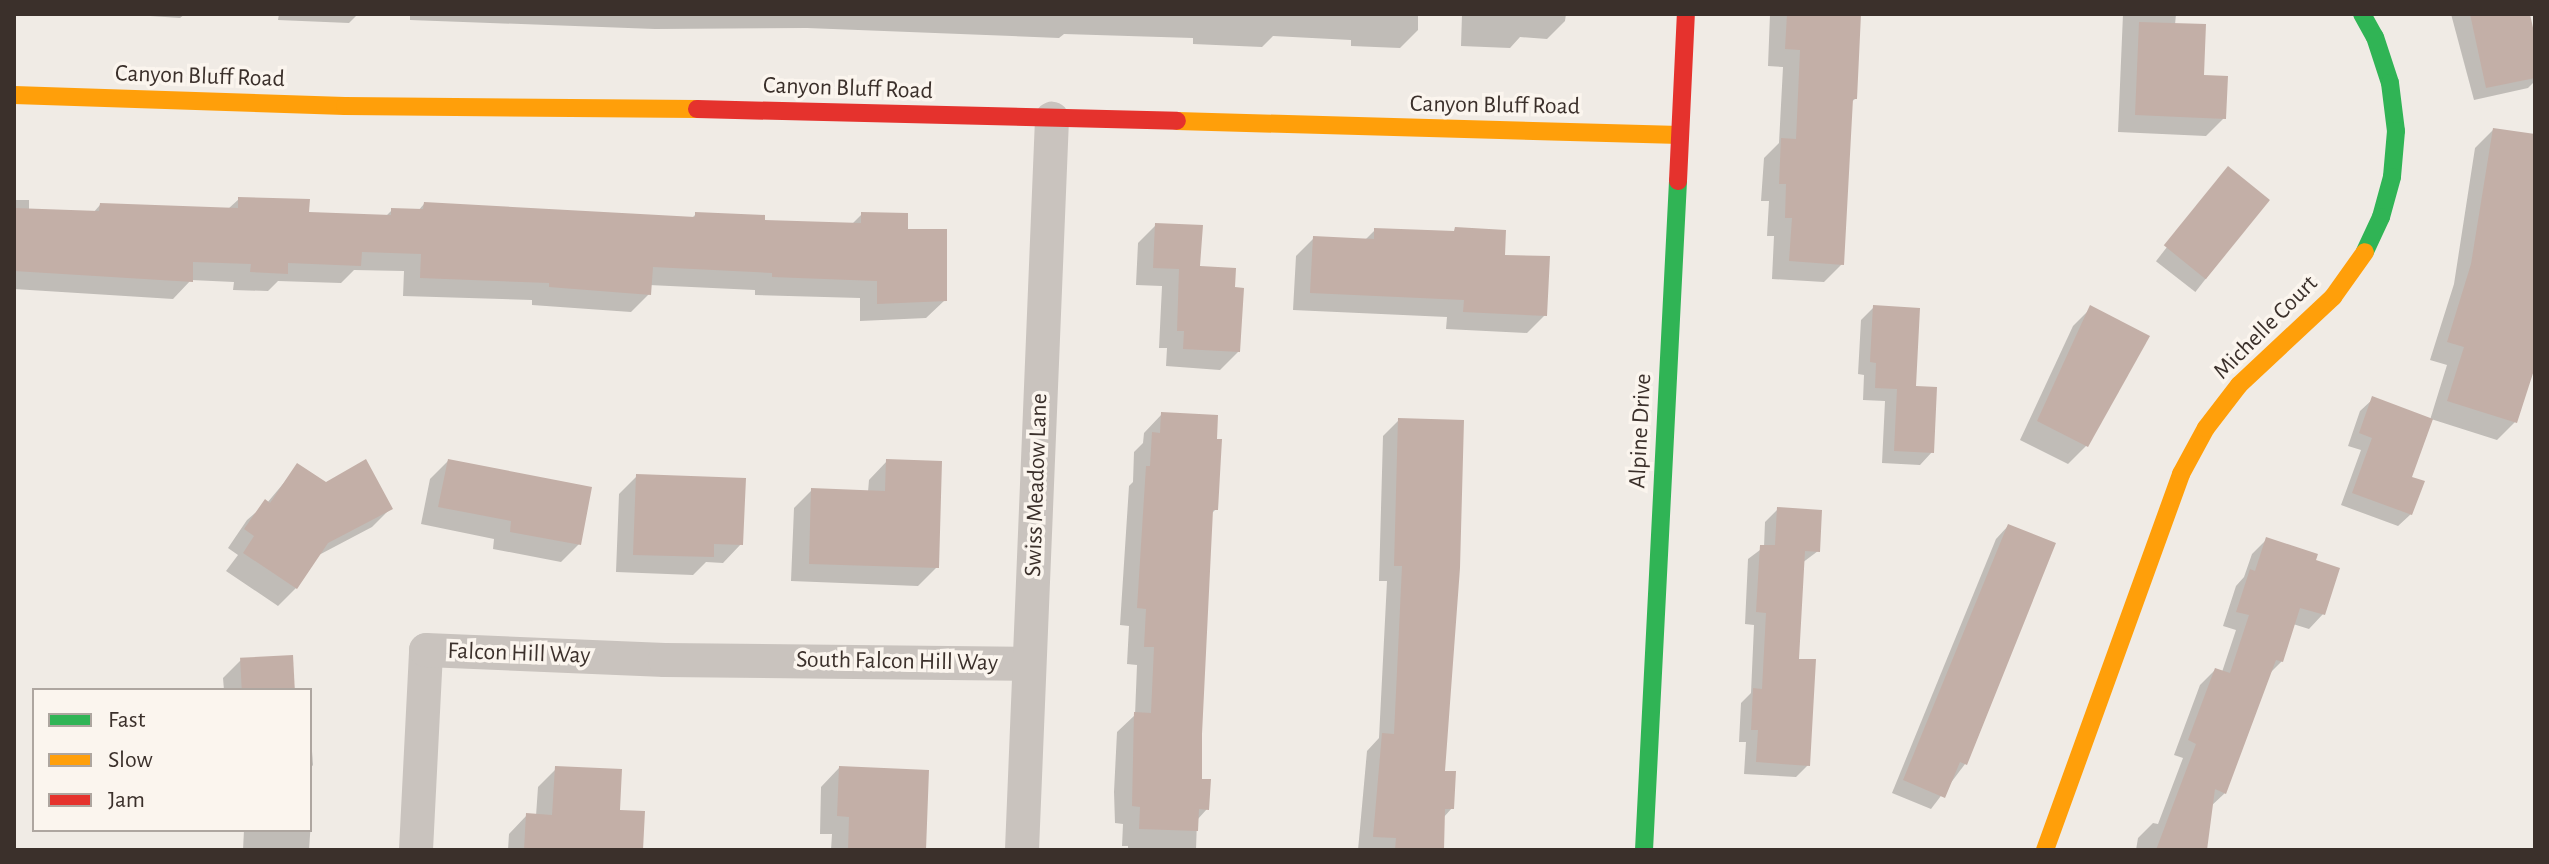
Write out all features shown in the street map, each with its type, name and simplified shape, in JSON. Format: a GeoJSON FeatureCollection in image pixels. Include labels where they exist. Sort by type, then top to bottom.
{"type":"FeatureCollection","features":[{"type":"Feature","properties":{"kind":"street","name":"Alpine Drive"},"geometry":{"type":"LineString","coordinates":[[1644,850],[1686,14]]}},
{"type":"Feature","properties":{"kind":"street","name":"Michelle Court"},"geometry":{"type":"LineString","coordinates":[[2045,850],[2181,474],[2206,428],[2239,385],[2333,297],[2361,260],[2381,217],[2392,177],[2396,131],[2390,83],[2375,37],[2362,14]]}},
{"type":"Feature","properties":{"kind":"street","name":"Canyon Bluff Road"},"geometry":{"type":"LineString","coordinates":[[14,95],[345,106],[728,109],[1680,135]]}},
{"type":"Feature","properties":{"kind":"street","name":"Swiss Meadow Lane"},"geometry":{"type":"LineString","coordinates":[[1022,850],[1052,119]]}},
{"type":"Feature","properties":{"kind":"street","name":"Falcon Hill Way"},"geometry":{"type":"LineString","coordinates":[[416,850],[426,650],[765,661]]}},
{"type":"Feature","properties":{"kind":"street","name":"South Falcon Hill Way"},"geometry":{"type":"LineString","coordinates":[[765,661],[1029,664]]}},
{"type":"Feature","properties":{"kind":"building"},"geometry":{"type":"Polygon","coordinates":[[[1787,14],[1861,14],[1844,265],[1789,261],[1792,218],[1785,218],[1786,184],[1779,184],[1781,138],[1796,139],[1800,50],[1785,49],[1787,14]]]}},
{"type":"Feature","properties":{"kind":"building"},"geometry":{"type":"Polygon","coordinates":[[[2470,14],[2530,14],[2535,37],[2535,78],[2486,88],[2470,14]]]}},
{"type":"Feature","properties":{"kind":"building"},"geometry":{"type":"Polygon","coordinates":[[[2139,22],[2206,24],[2204,75],[2228,76],[2226,119],[2135,115],[2139,22]]]}},
{"type":"Feature","properties":{"kind":"building"},"geometry":{"type":"Polygon","coordinates":[[[2493,128],[2535,134],[2535,367],[2517,423],[2447,401],[2464,347],[2447,342],[2471,264],[2493,128]]]}},
{"type":"Feature","properties":{"kind":"building"},"geometry":{"type":"Polygon","coordinates":[[[2228,166],[2270,200],[2206,279],[2164,245],[2228,166]]]}},
{"type":"Feature","properties":{"kind":"building"},"geometry":{"type":"Polygon","coordinates":[[[238,197],[310,199],[309,212],[391,215],[391,208],[423,209],[424,202],[695,217],[695,212],[765,215],[765,220],[861,223],[861,212],[908,213],[908,229],[947,229],[947,301],[877,304],[877,281],[772,277],[772,273],[653,267],[651,295],[549,287],[549,283],[420,278],[421,254],[362,252],[361,266],[288,263],[288,274],[250,272],[251,264],[193,262],[193,282],[14,271],[14,208],[99,211],[100,203],[238,208],[238,197]]]}},
{"type":"Feature","properties":{"kind":"building"},"geometry":{"type":"Polygon","coordinates":[[[1155,223],[1203,225],[1200,266],[1236,268],[1235,287],[1244,288],[1240,352],[1183,349],[1184,331],[1177,331],[1179,269],[1153,268],[1155,223]]]}},
{"type":"Feature","properties":{"kind":"building"},"geometry":{"type":"Polygon","coordinates":[[[1455,227],[1506,230],[1505,255],[1550,256],[1547,316],[1463,312],[1464,300],[1310,293],[1313,236],[1374,239],[1374,228],[1454,231],[1455,227]]]}},
{"type":"Feature","properties":{"kind":"building"},"geometry":{"type":"Polygon","coordinates":[[[1873,305],[1920,308],[1916,386],[1937,387],[1934,453],[1894,451],[1897,389],[1875,388],[1876,363],[1870,362],[1873,305]]]}},
{"type":"Feature","properties":{"kind":"building"},"geometry":{"type":"Polygon","coordinates":[[[2090,305],[2150,336],[2088,447],[2037,421],[2090,305]]]}},
{"type":"Feature","properties":{"kind":"building"},"geometry":{"type":"Polygon","coordinates":[[[2372,396],[2433,419],[2412,477],[2425,481],[2412,515],[2352,493],[2372,438],[2359,433],[2372,396]]]}},
{"type":"Feature","properties":{"kind":"building"},"geometry":{"type":"Polygon","coordinates":[[[1161,412],[1218,415],[1217,439],[1222,439],[1218,510],[1213,510],[1202,734],[1202,779],[1211,779],[1209,810],[1199,809],[1198,831],[1139,829],[1140,807],[1132,806],[1134,712],[1151,713],[1154,647],[1144,647],[1146,609],[1137,608],[1146,466],[1150,466],[1152,432],[1160,433],[1161,412]]]}},
{"type":"Feature","properties":{"kind":"building"},"geometry":{"type":"Polygon","coordinates":[[[1398,418],[1464,420],[1460,568],[1445,771],[1456,771],[1454,809],[1445,809],[1444,850],[1395,850],[1396,838],[1373,837],[1382,733],[1394,734],[1402,566],[1394,566],[1398,418]]]}},
{"type":"Feature","properties":{"kind":"building"},"geometry":{"type":"Polygon","coordinates":[[[366,459],[393,509],[328,543],[297,589],[243,553],[254,536],[244,529],[265,499],[270,503],[297,463],[326,482],[366,459]]]}},
{"type":"Feature","properties":{"kind":"building"},"geometry":{"type":"Polygon","coordinates":[[[448,459],[592,487],[581,545],[510,532],[511,521],[438,507],[448,459]]]}},
{"type":"Feature","properties":{"kind":"building"},"geometry":{"type":"Polygon","coordinates":[[[886,459],[942,461],[939,568],[809,564],[811,488],[885,491],[886,459]]]}},
{"type":"Feature","properties":{"kind":"building"},"geometry":{"type":"Polygon","coordinates":[[[636,474],[746,478],[743,545],[714,544],[714,557],[633,555],[636,474]]]}},
{"type":"Feature","properties":{"kind":"building"},"geometry":{"type":"Polygon","coordinates":[[[1777,507],[1822,510],[1820,552],[1805,551],[1799,659],[1816,659],[1810,766],[1756,762],[1758,730],[1751,730],[1753,688],[1762,689],[1766,613],[1756,612],[1760,545],[1775,545],[1777,507]]]}},
{"type":"Feature","properties":{"kind":"building"},"geometry":{"type":"Polygon","coordinates":[[[2008,524],[2056,543],[1967,765],[1960,762],[1945,798],[1903,780],[2008,524]]]}},
{"type":"Feature","properties":{"kind":"building"},"geometry":{"type":"Polygon","coordinates":[[[2266,537],[2318,554],[2316,560],[2340,568],[2325,615],[2300,608],[2283,662],[2276,660],[2226,794],[2215,789],[2207,850],[2156,850],[2196,744],[2188,740],[2215,668],[2230,673],[2249,615],[2236,612],[2250,569],[2255,571],[2266,537]]]}},
{"type":"Feature","properties":{"kind":"building"},"geometry":{"type":"Polygon","coordinates":[[[293,655],[295,688],[242,688],[240,658],[293,655]]]}},
{"type":"Feature","properties":{"kind":"building"},"geometry":{"type":"Polygon","coordinates":[[[555,766],[622,769],[620,810],[645,811],[643,850],[524,850],[526,813],[552,815],[555,766]]]}},
{"type":"Feature","properties":{"kind":"building"},"geometry":{"type":"Polygon","coordinates":[[[839,766],[929,770],[926,850],[848,850],[849,817],[837,816],[839,766]]]}},
{"type":"Feature","properties":{"kind":"traffic: fast"},"geometry":{"type":"LineString","coordinates":[[2362,14],[2375,37],[2390,83],[2396,131],[2392,177],[2381,217],[2365,252]]}},
{"type":"Feature","properties":{"kind":"traffic: fast"},"geometry":{"type":"LineString","coordinates":[[1644,850],[1678,181]]}},
{"type":"Feature","properties":{"kind":"traffic: slow"},"geometry":{"type":"LineString","coordinates":[[14,95],[345,106],[697,109]]}},
{"type":"Feature","properties":{"kind":"traffic: slow"},"geometry":{"type":"LineString","coordinates":[[1177,121],[1680,135]]}},
{"type":"Feature","properties":{"kind":"traffic: slow"},"geometry":{"type":"LineString","coordinates":[[2045,850],[2181,474],[2206,428],[2239,385],[2333,297],[2365,252]]}},
{"type":"Feature","properties":{"kind":"traffic: jam"},"geometry":{"type":"LineString","coordinates":[[1678,181],[1686,14]]}},
{"type":"Feature","properties":{"kind":"traffic: jam"},"geometry":{"type":"LineString","coordinates":[[697,109],[1177,121]]}}]}
